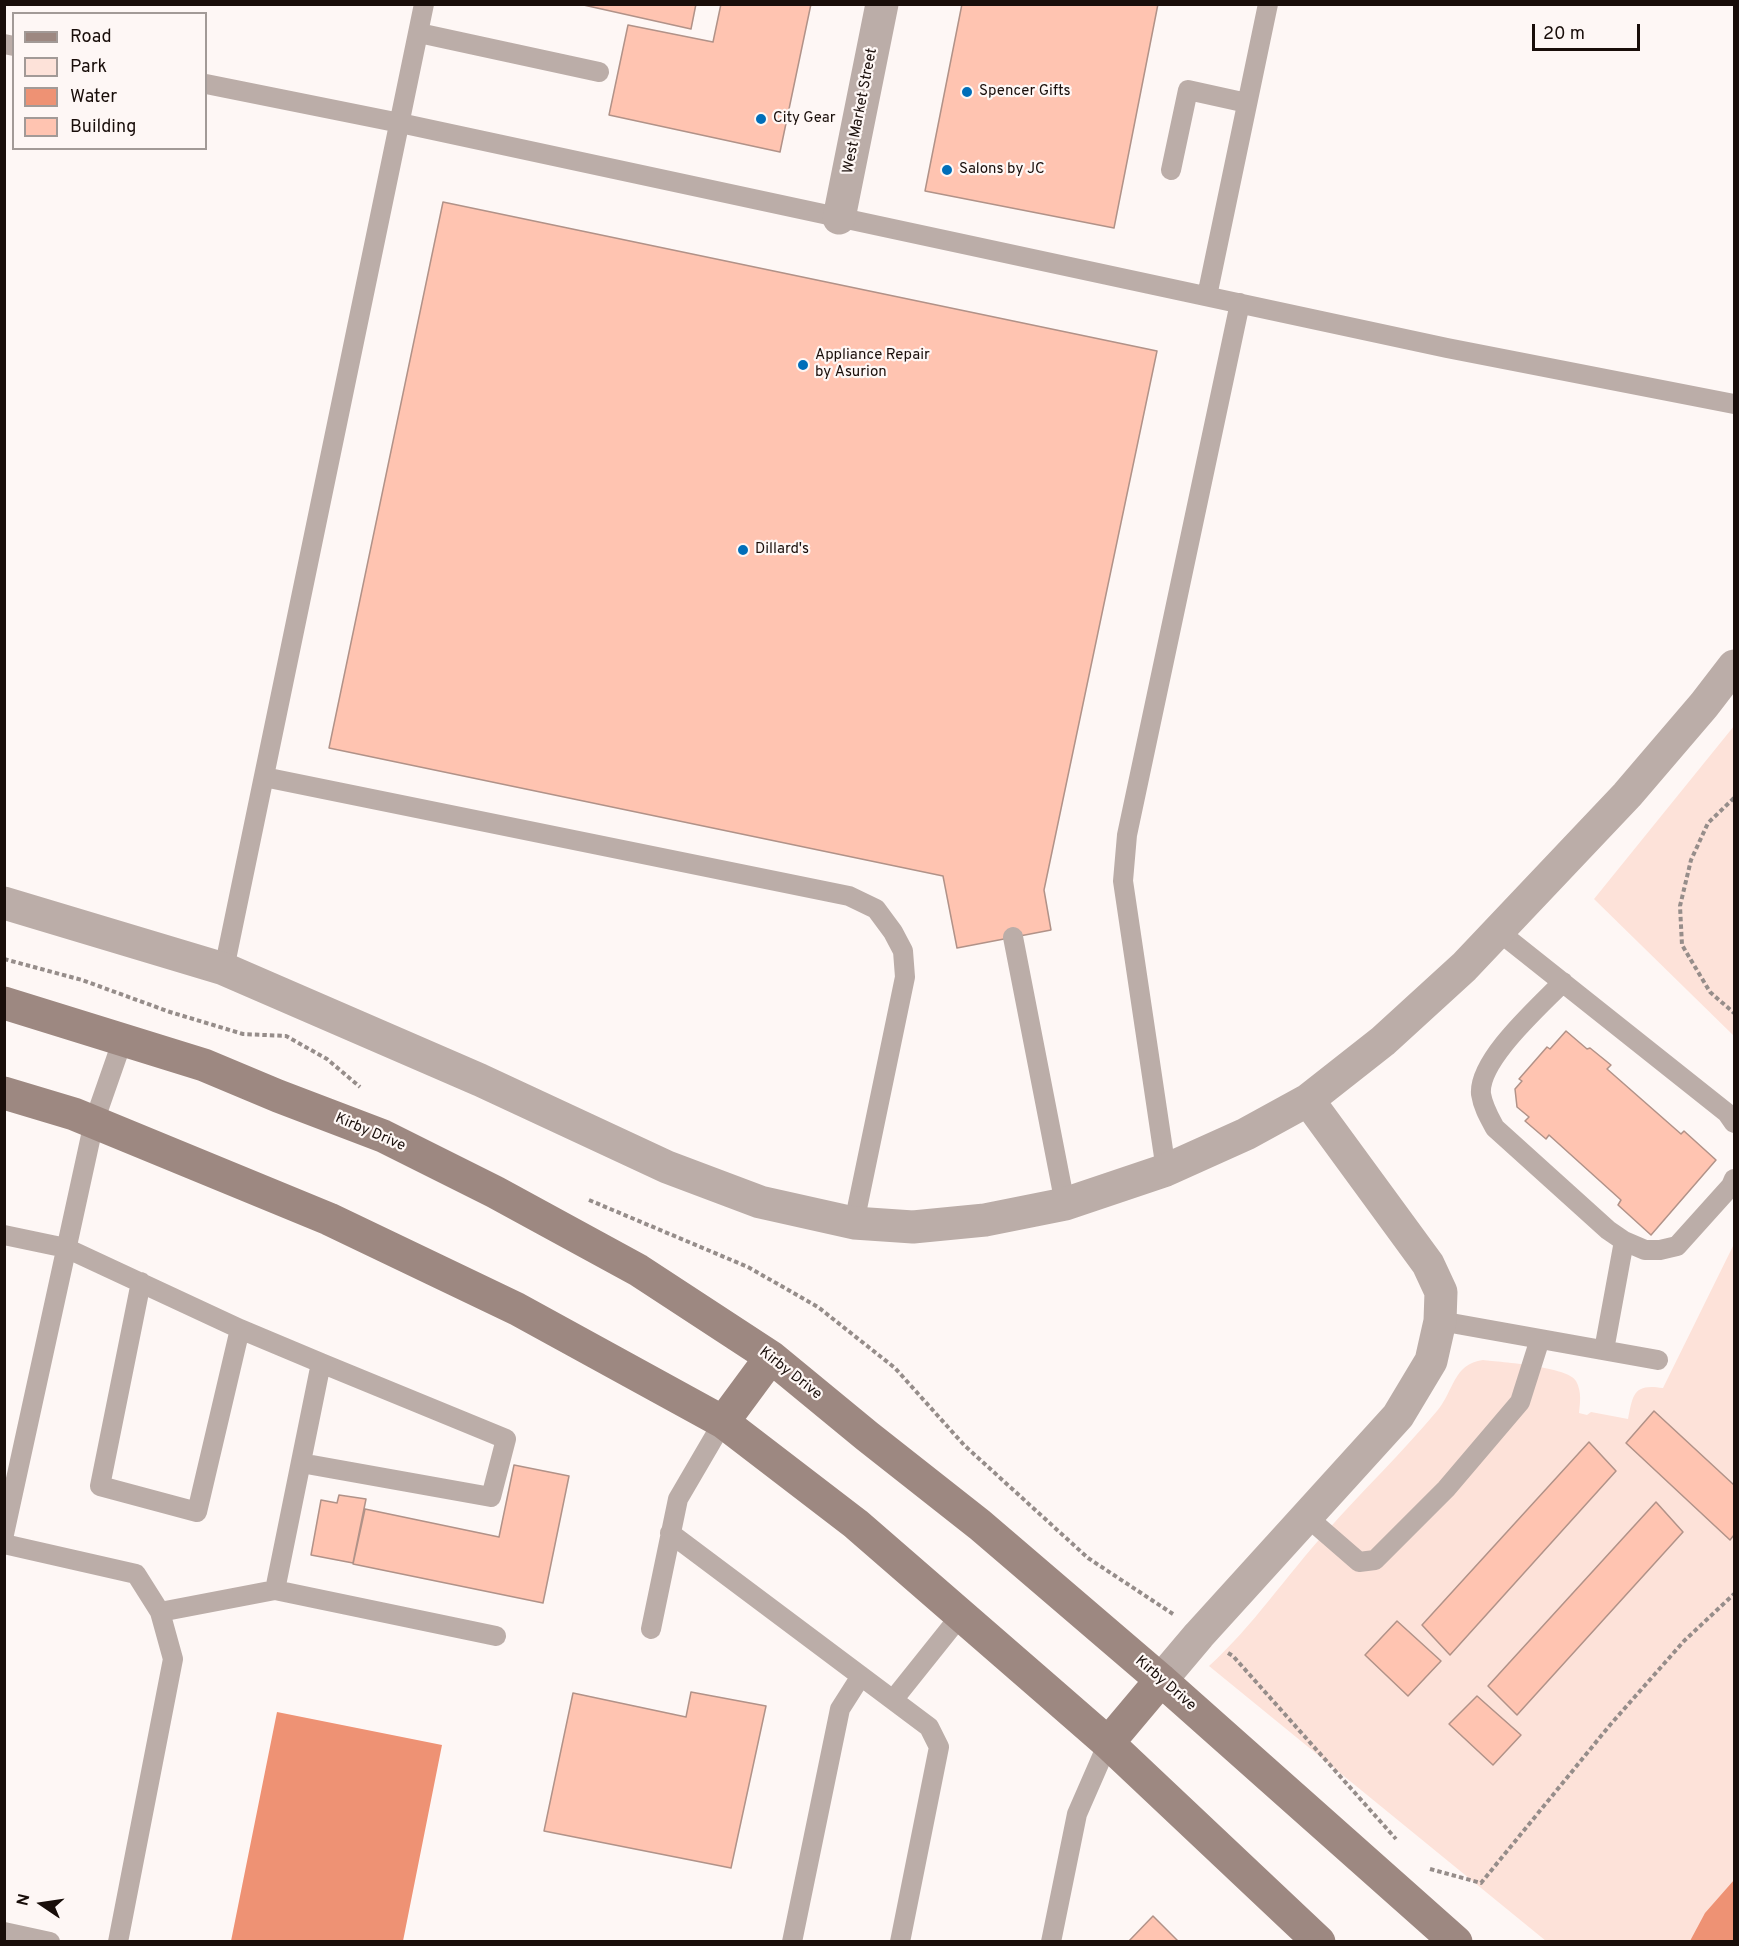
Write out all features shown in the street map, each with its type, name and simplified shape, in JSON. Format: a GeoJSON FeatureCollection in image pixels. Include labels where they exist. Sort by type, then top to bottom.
{"type":"FeatureCollection","features":[{"type":"Feature","properties":{"kind":"main road","name":"Kirby Drive"},"geometry":{"type":"LineString","coordinates":[[4,1003],[204,1065],[383,1136],[495,1192],[638,1270],[771,1357],[980,1525],[1161,1680],[1456,1941]]}},
{"type":"Feature","properties":{"kind":"main road"},"geometry":{"type":"LineString","coordinates":[[4,1094],[74,1114],[329,1219],[517,1309],[723,1422],[856,1524],[1108,1743],[1319,1941]]}},
{"type":"Feature","properties":{"kind":"main road"},"geometry":{"type":"LineString","coordinates":[[723,1422],[771,1357]]}},
{"type":"Feature","properties":{"kind":"main road"},"geometry":{"type":"LineString","coordinates":[[1108,1743],[1161,1680]]}},
{"type":"Feature","properties":{"kind":"street","name":"West Market Street"},"geometry":{"type":"LineString","coordinates":[[839,218],[882,4]]}},
{"type":"Feature","properties":{"kind":"street"},"geometry":{"type":"LineString","coordinates":[[4,903],[224,969],[480,1080],[667,1167],[760,1202],[854,1222],[913,1227],[985,1220],[1065,1204],[1166,1170],[1246,1134],[1308,1100],[1383,1041],[1464,967],[1627,795],[1704,705],[1734,666]]}},
{"type":"Feature","properties":{"kind":"street"},"geometry":{"type":"LineString","coordinates":[[1161,1680],[1398,1416],[1431,1361],[1440,1321],[1441,1292],[1428,1264],[1308,1100]]}},
{"type":"Feature","properties":{"kind":"lane"},"geometry":{"type":"LineString","coordinates":[[224,969],[424,4]]}},
{"type":"Feature","properties":{"kind":"lane"},"geometry":{"type":"LineString","coordinates":[[1207,296],[1268,4]]}},
{"type":"Feature","properties":{"kind":"lane"},"geometry":{"type":"LineString","coordinates":[[418,33],[599,72]]}},
{"type":"Feature","properties":{"kind":"lane"},"geometry":{"type":"LineString","coordinates":[[207,84],[400,123],[1447,348],[1734,404]]}},
{"type":"Feature","properties":{"kind":"lane"},"geometry":{"type":"LineString","coordinates":[[1171,170],[1188,90],[1247,103]]}},
{"type":"Feature","properties":{"kind":"lane"},"geometry":{"type":"LineString","coordinates":[[1166,1170],[1125,889],[1124,860],[1127,835],[1240,303]]}},
{"type":"Feature","properties":{"kind":"lane"},"geometry":{"type":"LineString","coordinates":[[264,777],[849,896],[876,909],[893,932],[903,951],[905,977],[854,1222]]}},
{"type":"Feature","properties":{"kind":"lane"},"geometry":{"type":"LineString","coordinates":[[1498,931],[1727,1113],[1734,1123]]}},
{"type":"Feature","properties":{"kind":"lane"},"geometry":{"type":"LineString","coordinates":[[1013,937],[1065,1204]]}},
{"type":"Feature","properties":{"kind":"lane"},"geometry":{"type":"LineString","coordinates":[[1563,982],[1493,1056],[1483,1077],[1481,1092],[1486,1114],[1495,1128],[1608,1230],[1624,1241],[1645,1250],[1660,1250],[1677,1246],[1731,1186],[1734,1179]]}},
{"type":"Feature","properties":{"kind":"lane"},"geometry":{"type":"LineString","coordinates":[[4,1534],[94,1122],[123,1039]]}},
{"type":"Feature","properties":{"kind":"lane"},"geometry":{"type":"LineString","coordinates":[[4,1235],[66,1248],[240,1329],[506,1439],[491,1497],[301,1463]]}},
{"type":"Feature","properties":{"kind":"lane"},"geometry":{"type":"LineString","coordinates":[[1604,1350],[1624,1241]]}},
{"type":"Feature","properties":{"kind":"lane"},"geometry":{"type":"LineString","coordinates":[[141,1282],[100,1486],[197,1512],[240,1329]]}},
{"type":"Feature","properties":{"kind":"lane"},"geometry":{"type":"LineString","coordinates":[[1440,1321],[1658,1359]]}},
{"type":"Feature","properties":{"kind":"lane"},"geometry":{"type":"LineString","coordinates":[[1306,1516],[1359,1562],[1375,1560],[1446,1489],[1520,1402],[1540,1339]]}},
{"type":"Feature","properties":{"kind":"lane"},"geometry":{"type":"LineString","coordinates":[[275,1590],[321,1363]]}},
{"type":"Feature","properties":{"kind":"lane"},"geometry":{"type":"LineString","coordinates":[[651,1629],[678,1499],[723,1422]]}},
{"type":"Feature","properties":{"kind":"lane"},"geometry":{"type":"LineString","coordinates":[[670,1533],[929,1727],[939,1747],[900,1941]]}},
{"type":"Feature","properties":{"kind":"lane"},"geometry":{"type":"LineString","coordinates":[[4,1544],[136,1574],[160,1612],[173,1659],[118,1941]]}},
{"type":"Feature","properties":{"kind":"lane"},"geometry":{"type":"LineString","coordinates":[[160,1612],[275,1590],[496,1636]]}},
{"type":"Feature","properties":{"kind":"lane"},"geometry":{"type":"LineString","coordinates":[[893,1700],[961,1615]]}},
{"type":"Feature","properties":{"kind":"lane"},"geometry":{"type":"LineString","coordinates":[[792,1941],[840,1709],[861,1676]]}},
{"type":"Feature","properties":{"kind":"lane"},"geometry":{"type":"LineString","coordinates":[[1051,1941],[1077,1814],[1108,1743]]}},
{"type":"Feature","properties":{"kind":"lane"},"geometry":{"type":"LineString","coordinates":[[4,1932],[50,1941]]}},
{"type":"Feature","properties":{"kind":"path"},"geometry":{"type":"LineString","coordinates":[[1734,798],[1708,823],[1691,860],[1680,906],[1682,945],[1710,992],[1734,1013]]}},
{"type":"Feature","properties":{"kind":"path"},"geometry":{"type":"LineString","coordinates":[[4,959],[82,980],[170,1012],[243,1034],[286,1036],[327,1059],[368,1092]]}},
{"type":"Feature","properties":{"kind":"path"},"geometry":{"type":"LineString","coordinates":[[587,1199],[748,1267],[818,1307],[896,1368],[964,1445],[1038,1509],[1088,1558],[1233,1656],[1399,1841]]}},
{"type":"Feature","properties":{"kind":"path"},"geometry":{"type":"LineString","coordinates":[[1422,1867],[1481,1883],[1610,1725],[1683,1641],[1734,1594]]}},
{"type":"Feature","properties":{"kind":"green space"},"geometry":{"type":"Polygon","coordinates":[[[1734,726],[1734,1036],[1594,899],[1734,726]]]}},
{"type":"Feature","properties":{"kind":"green space"},"geometry":{"type":"Polygon","coordinates":[[[1734,1244],[1734,1941],[1546,1941],[1209,1666],[1255,1618],[1311,1549],[1424,1427],[1443,1403],[1455,1380],[1466,1367],[1483,1360],[1534,1366],[1561,1372],[1571,1376],[1578,1385],[1579,1413],[1587,1415],[1591,1412],[1628,1419],[1633,1397],[1640,1389],[1663,1388],[1734,1244]]]}},
{"type":"Feature","properties":{"kind":"water"},"geometry":{"type":"Polygon","coordinates":[[[277,1712],[442,1745],[403,1941],[231,1941],[277,1712]]]}},
{"type":"Feature","properties":{"kind":"water"},"geometry":{"type":"Polygon","coordinates":[[[1734,1880],[1734,1941],[1690,1941],[1705,1913],[1734,1880]]]}},
{"type":"Feature","properties":{"kind":"building"},"geometry":{"type":"Polygon","coordinates":[[[579,4],[696,4],[691,29],[579,4]]]}},
{"type":"Feature","properties":{"kind":"building"},"geometry":{"type":"Polygon","coordinates":[[[721,4],[811,4],[780,152],[609,115],[628,25],[713,42],[721,4]]]}},
{"type":"Feature","properties":{"kind":"building"},"geometry":{"type":"Polygon","coordinates":[[[962,4],[1158,4],[1114,228],[925,191],[962,4]]]}},
{"type":"Feature","properties":{"kind":"building","name":"Dillard's"},"geometry":{"type":"Polygon","coordinates":[[[443,202],[1157,351],[1044,890],[1051,930],[957,948],[943,876],[329,748],[443,202]]]}},
{"type":"Feature","properties":{"kind":"building"},"geometry":{"type":"Polygon","coordinates":[[[1566,1031],[1611,1065],[1607,1069],[1681,1134],[1684,1131],[1716,1160],[1651,1235],[1618,1205],[1621,1200],[1549,1135],[1546,1139],[1525,1121],[1529,1117],[1517,1107],[1515,1089],[1522,1081],[1519,1079],[1547,1047],[1550,1049],[1566,1031]]]}},
{"type":"Feature","properties":{"kind":"building"},"geometry":{"type":"Polygon","coordinates":[[[1654,1411],[1734,1485],[1734,1535],[1730,1540],[1626,1443],[1654,1411]]]}},
{"type":"Feature","properties":{"kind":"building"},"geometry":{"type":"Polygon","coordinates":[[[1589,1442],[1616,1471],[1450,1655],[1422,1625],[1589,1442]]]}},
{"type":"Feature","properties":{"kind":"building"},"geometry":{"type":"Polygon","coordinates":[[[514,1465],[569,1476],[543,1603],[353,1564],[365,1509],[499,1537],[514,1465]]]}},
{"type":"Feature","properties":{"kind":"building"},"geometry":{"type":"Polygon","coordinates":[[[339,1495],[366,1499],[353,1563],[311,1555],[321,1500],[337,1503],[339,1495]]]}},
{"type":"Feature","properties":{"kind":"building"},"geometry":{"type":"Polygon","coordinates":[[[1656,1502],[1683,1532],[1517,1715],[1488,1686],[1656,1502]]]}},
{"type":"Feature","properties":{"kind":"building"},"geometry":{"type":"Polygon","coordinates":[[[1397,1621],[1441,1661],[1408,1696],[1365,1655],[1397,1621]]]}},
{"type":"Feature","properties":{"kind":"building"},"geometry":{"type":"Polygon","coordinates":[[[691,1692],[766,1706],[731,1868],[544,1831],[573,1693],[686,1717],[691,1692]]]}},
{"type":"Feature","properties":{"kind":"building"},"geometry":{"type":"Polygon","coordinates":[[[1477,1696],[1521,1735],[1493,1765],[1449,1724],[1477,1696]]]}},
{"type":"Feature","properties":{"kind":"building"},"geometry":{"type":"Polygon","coordinates":[[[1153,1916],[1179,1942],[1128,1942],[1153,1916]]]}},
{"type":"Feature","properties":{"kind":"place","name":"Spencer Gifts"},"geometry":{"type":"Point","coordinates":[967,92]}},
{"type":"Feature","properties":{"kind":"place","name":"City Gear"},"geometry":{"type":"Point","coordinates":[761,119]}},
{"type":"Feature","properties":{"kind":"place","name":"Salons by JC"},"geometry":{"type":"Point","coordinates":[947,170]}},
{"type":"Feature","properties":{"kind":"place","name":"Appliance Repair by Asurion"},"geometry":{"type":"Point","coordinates":[803,365]}},
{"type":"Feature","properties":{"kind":"place","name":"Dillard's"},"geometry":{"type":"Point","coordinates":[743,550]}}]}
